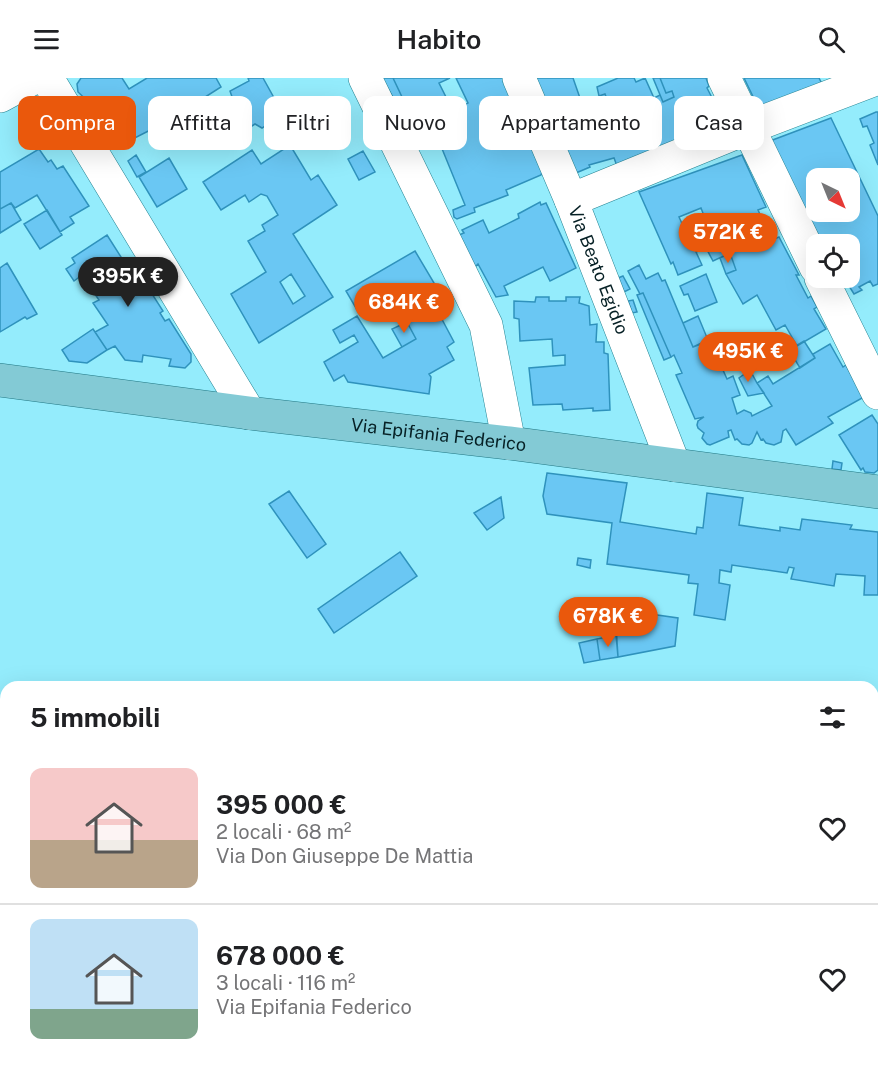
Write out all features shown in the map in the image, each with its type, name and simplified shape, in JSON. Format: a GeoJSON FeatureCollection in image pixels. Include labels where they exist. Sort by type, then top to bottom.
{"type":"FeatureCollection","features":[{"type":"Feature","properties":{"kind":"main road","name":"Via Epifania Federico"},"geometry":{"type":"LineString","coordinates":[[0,380],[249,413],[509,443],[878,492]]}},
{"type":"Feature","properties":{"kind":"street"},"geometry":{"type":"LineString","coordinates":[[0,96],[33,78]]}},
{"type":"Feature","properties":{"kind":"street"},"geometry":{"type":"LineString","coordinates":[[47,78],[249,413]]}},
{"type":"Feature","properties":{"kind":"street"},"geometry":{"type":"LineString","coordinates":[[365,78],[486,325],[509,443]]}},
{"type":"Feature","properties":{"kind":"street","name":"Via Beato Egidio"},"geometry":{"type":"LineString","coordinates":[[519,78],[571,200],[674,465]]}},
{"type":"Feature","properties":{"kind":"street"},"geometry":{"type":"LineString","coordinates":[[724,78],[732,96]]}},
{"type":"Feature","properties":{"kind":"street"},"geometry":{"type":"LineString","coordinates":[[764,122],[878,78]]}},
{"type":"Feature","properties":{"kind":"street"},"geometry":{"type":"LineString","coordinates":[[571,200],[695,150]]}},
{"type":"Feature","properties":{"kind":"street"},"geometry":{"type":"LineString","coordinates":[[758,150],[806,247]]}},
{"type":"Feature","properties":{"kind":"street"},"geometry":{"type":"LineString","coordinates":[[826,288],[878,393]]}},
{"type":"Feature","properties":{"kind":"building"},"geometry":{"type":"Polygon","coordinates":[[[81,78],[122,78],[129,89],[147,78],[216,78],[221,87],[207,96],[148,96],[148,131],[136,137],[136,96],[82,96],[78,92],[77,84],[81,78]]]}},
{"type":"Feature","properties":{"kind":"building"},"geometry":{"type":"Polygon","coordinates":[[[248,78],[263,78],[273,96],[264,96],[264,127],[262,128],[255,124],[252,126],[252,96],[232,96],[230,91],[249,81],[248,78]]]}},
{"type":"Feature","properties":{"kind":"building"},"geometry":{"type":"Polygon","coordinates":[[[382,78],[393,78],[402,96],[392,96],[382,78]]]}},
{"type":"Feature","properties":{"kind":"building"},"geometry":{"type":"Polygon","coordinates":[[[393,78],[450,78],[439,83],[446,96],[402,96],[393,78]]]}},
{"type":"Feature","properties":{"kind":"building"},"geometry":{"type":"Polygon","coordinates":[[[456,78],[505,78],[512,96],[479,96],[479,150],[533,150],[542,172],[541,175],[506,190],[508,195],[474,208],[475,212],[457,219],[454,217],[453,210],[465,205],[443,150],[467,150],[467,96],[465,96],[456,78]]]}},
{"type":"Feature","properties":{"kind":"building"},"geometry":{"type":"Polygon","coordinates":[[[536,78],[573,78],[579,96],[544,96],[536,78]]]}},
{"type":"Feature","properties":{"kind":"building"},"geometry":{"type":"Polygon","coordinates":[[[618,78],[634,78],[636,82],[645,78],[653,96],[606,96],[605,94],[599,96],[597,87],[618,78]]]}},
{"type":"Feature","properties":{"kind":"building"},"geometry":{"type":"Polygon","coordinates":[[[653,78],[660,78],[666,93],[672,91],[674,97],[663,102],[653,78]]]}},
{"type":"Feature","properties":{"kind":"building"},"geometry":{"type":"Polygon","coordinates":[[[660,78],[706,78],[709,86],[707,88],[711,96],[674,97],[672,91],[666,93],[660,78]]]}},
{"type":"Feature","properties":{"kind":"building"},"geometry":{"type":"Polygon","coordinates":[[[744,78],[819,78],[823,86],[764,109],[764,96],[753,96],[744,78]]]}},
{"type":"Feature","properties":{"kind":"building"},"geometry":{"type":"Polygon","coordinates":[[[674,97],[674,143],[662,148],[662,100],[663,102],[674,97]]]}},
{"type":"Feature","properties":{"kind":"building"},"geometry":{"type":"Polygon","coordinates":[[[878,112],[878,165],[870,145],[874,143],[867,126],[863,127],[860,119],[878,112]]]}},
{"type":"Feature","properties":{"kind":"building"},"geometry":{"type":"Polygon","coordinates":[[[831,118],[855,168],[806,168],[806,214],[770,141],[831,118]]]}},
{"type":"Feature","properties":{"kind":"building"},"geometry":{"type":"Polygon","coordinates":[[[40,150],[48,162],[51,160],[57,169],[63,166],[89,206],[70,217],[74,223],[60,232],[37,195],[15,208],[11,203],[0,209],[0,172],[40,150]]]}},
{"type":"Feature","properties":{"kind":"building"},"geometry":{"type":"Polygon","coordinates":[[[252,150],[261,164],[282,150],[293,150],[311,180],[318,175],[337,205],[293,234],[333,297],[259,343],[231,294],[266,272],[248,241],[265,231],[262,225],[278,215],[267,196],[261,194],[249,202],[245,195],[221,210],[203,182],[252,150]],[[291,274],[280,282],[293,304],[305,296],[291,274]]]}},
{"type":"Feature","properties":{"kind":"building"},"geometry":{"type":"Polygon","coordinates":[[[566,150],[657,150],[617,166],[614,158],[589,165],[590,167],[576,173],[566,150]]]}},
{"type":"Feature","properties":{"kind":"building"},"geometry":{"type":"Polygon","coordinates":[[[363,151],[375,172],[359,180],[348,159],[363,151]]]}},
{"type":"Feature","properties":{"kind":"building"},"geometry":{"type":"Polygon","coordinates":[[[136,155],[146,172],[137,177],[128,161],[136,155]]]}},
{"type":"Feature","properties":{"kind":"building"},"geometry":{"type":"Polygon","coordinates":[[[742,155],[766,207],[758,210],[772,240],[779,237],[799,275],[796,275],[808,298],[811,296],[817,307],[814,309],[826,329],[797,346],[785,325],[776,330],[757,295],[743,304],[726,274],[736,270],[730,253],[713,261],[706,248],[696,252],[702,265],[678,275],[639,192],[742,155]],[[701,208],[679,217],[685,230],[706,221],[701,208]]]}},
{"type":"Feature","properties":{"kind":"building"},"geometry":{"type":"Polygon","coordinates":[[[169,158],[187,189],[157,207],[139,177],[169,158]]]}},
{"type":"Feature","properties":{"kind":"building"},"geometry":{"type":"Polygon","coordinates":[[[860,178],[878,216],[878,284],[873,286],[870,281],[860,286],[860,234],[816,234],[810,222],[860,222],[860,178]]]}},
{"type":"Feature","properties":{"kind":"building"},"geometry":{"type":"Polygon","coordinates":[[[540,202],[541,205],[546,203],[576,268],[550,281],[543,267],[504,286],[508,295],[496,297],[478,264],[475,267],[459,235],[464,233],[462,230],[483,220],[489,233],[519,218],[518,214],[540,202]]]}},
{"type":"Feature","properties":{"kind":"building"},"geometry":{"type":"Polygon","coordinates":[[[11,203],[21,220],[0,233],[0,209],[11,203]]]}},
{"type":"Feature","properties":{"kind":"building"},"geometry":{"type":"Polygon","coordinates":[[[47,210],[62,235],[40,249],[24,224],[47,210]]]}},
{"type":"Feature","properties":{"kind":"building"},"geometry":{"type":"Polygon","coordinates":[[[107,235],[135,279],[140,275],[163,311],[160,313],[165,321],[169,319],[191,354],[191,362],[185,368],[169,366],[171,359],[143,355],[142,362],[125,360],[115,346],[107,350],[95,332],[108,325],[93,303],[99,300],[82,275],[74,281],[66,269],[75,263],[72,258],[107,235]]]}},
{"type":"Feature","properties":{"kind":"building"},"geometry":{"type":"Polygon","coordinates":[[[415,251],[437,288],[428,293],[454,342],[447,347],[454,360],[429,374],[431,377],[429,394],[348,382],[344,375],[334,381],[324,362],[358,342],[354,335],[340,343],[333,330],[357,316],[383,358],[416,339],[407,322],[411,320],[408,313],[401,317],[393,302],[381,309],[378,304],[360,315],[346,291],[415,251]]]}},
{"type":"Feature","properties":{"kind":"building"},"geometry":{"type":"Polygon","coordinates":[[[730,253],[736,270],[726,274],[720,258],[730,253]]]}},
{"type":"Feature","properties":{"kind":"building"},"geometry":{"type":"Polygon","coordinates":[[[7,263],[37,314],[27,319],[25,317],[0,332],[0,268],[7,263]]]}},
{"type":"Feature","properties":{"kind":"building"},"geometry":{"type":"Polygon","coordinates":[[[639,265],[646,279],[658,273],[662,281],[665,280],[693,347],[701,344],[705,354],[715,351],[718,359],[724,357],[729,367],[723,370],[727,379],[733,376],[740,395],[732,398],[737,414],[744,410],[752,416],[772,406],[757,383],[768,376],[773,384],[815,358],[813,354],[830,344],[843,367],[846,365],[864,397],[828,417],[833,423],[796,445],[786,429],[783,431],[781,442],[774,445],[761,440],[757,432],[752,443],[742,444],[737,439],[735,440],[731,430],[728,431],[729,437],[710,445],[707,444],[702,438],[704,433],[697,425],[698,421],[704,417],[695,419],[676,375],[682,373],[674,355],[671,357],[643,293],[640,294],[628,271],[639,265]]]}},
{"type":"Feature","properties":{"kind":"building"},"geometry":{"type":"Polygon","coordinates":[[[706,274],[717,302],[695,311],[688,294],[684,295],[680,286],[706,274]]]}},
{"type":"Feature","properties":{"kind":"building"},"geometry":{"type":"Polygon","coordinates":[[[623,276],[630,289],[624,292],[618,278],[623,276]]]}},
{"type":"Feature","properties":{"kind":"building"},"geometry":{"type":"Polygon","coordinates":[[[850,288],[862,290],[854,294],[850,288]]]}},
{"type":"Feature","properties":{"kind":"building"},"geometry":{"type":"Polygon","coordinates":[[[643,293],[671,357],[664,360],[637,295],[643,293]]]}},
{"type":"Feature","properties":{"kind":"building"},"geometry":{"type":"Polygon","coordinates":[[[536,297],[549,297],[549,301],[566,301],[566,297],[580,297],[579,303],[589,306],[590,325],[597,324],[596,342],[604,342],[604,353],[608,354],[610,410],[593,411],[593,408],[563,410],[562,404],[533,405],[529,368],[565,365],[565,355],[553,356],[552,339],[520,341],[519,319],[514,318],[514,301],[535,302],[536,297]]]}},
{"type":"Feature","properties":{"kind":"building"},"geometry":{"type":"Polygon","coordinates":[[[633,300],[637,312],[632,313],[628,301],[633,300]]]}},
{"type":"Feature","properties":{"kind":"building"},"geometry":{"type":"Polygon","coordinates":[[[698,316],[708,340],[693,347],[683,323],[698,316]]]}},
{"type":"Feature","properties":{"kind":"building"},"geometry":{"type":"Polygon","coordinates":[[[407,322],[416,339],[402,347],[392,329],[407,322]]]}},
{"type":"Feature","properties":{"kind":"building"},"geometry":{"type":"Polygon","coordinates":[[[93,329],[107,350],[87,363],[69,361],[62,350],[93,329]]]}},
{"type":"Feature","properties":{"kind":"building"},"geometry":{"type":"Polygon","coordinates":[[[804,341],[815,358],[800,368],[789,350],[804,341]]]}},
{"type":"Feature","properties":{"kind":"building"},"geometry":{"type":"Polygon","coordinates":[[[750,370],[764,393],[748,396],[739,378],[750,370]]]}},
{"type":"Feature","properties":{"kind":"building"},"geometry":{"type":"Polygon","coordinates":[[[872,415],[878,424],[878,470],[874,473],[865,472],[863,468],[861,470],[839,435],[872,415]]]}},
{"type":"Feature","properties":{"kind":"building"},"geometry":{"type":"Polygon","coordinates":[[[833,461],[842,463],[841,470],[832,469],[833,461]]]}},
{"type":"Feature","properties":{"kind":"building"},"geometry":{"type":"Polygon","coordinates":[[[547,473],[627,483],[620,522],[696,534],[697,527],[703,528],[707,493],[743,498],[739,525],[780,531],[780,527],[800,530],[802,519],[852,525],[850,529],[878,532],[878,595],[864,595],[865,576],[836,574],[834,586],[791,579],[794,568],[789,567],[787,573],[732,565],[731,572],[720,570],[719,583],[730,585],[725,620],[694,615],[698,584],[688,583],[689,575],[607,564],[612,523],[547,514],[543,496],[547,473]]]}},
{"type":"Feature","properties":{"kind":"building"},"geometry":{"type":"Polygon","coordinates":[[[289,491],[326,544],[307,558],[269,504],[289,491]]]}},
{"type":"Feature","properties":{"kind":"building"},"geometry":{"type":"Polygon","coordinates":[[[501,497],[504,518],[487,530],[474,513],[501,497]]]}},
{"type":"Feature","properties":{"kind":"building"},"geometry":{"type":"Polygon","coordinates":[[[400,552],[417,576],[334,633],[318,609],[400,552]]]}},
{"type":"Feature","properties":{"kind":"building"},"geometry":{"type":"Polygon","coordinates":[[[578,558],[591,560],[590,568],[577,565],[578,558]]]}},
{"type":"Feature","properties":{"kind":"building"},"geometry":{"type":"Polygon","coordinates":[[[615,609],[678,618],[675,646],[618,657],[615,609]]]}},
{"type":"Feature","properties":{"kind":"building"},"geometry":{"type":"Polygon","coordinates":[[[616,635],[618,657],[600,660],[597,639],[616,635]]]}},
{"type":"Feature","properties":{"kind":"building"},"geometry":{"type":"Polygon","coordinates":[[[597,639],[600,660],[584,663],[579,643],[597,639]]]}}]}
